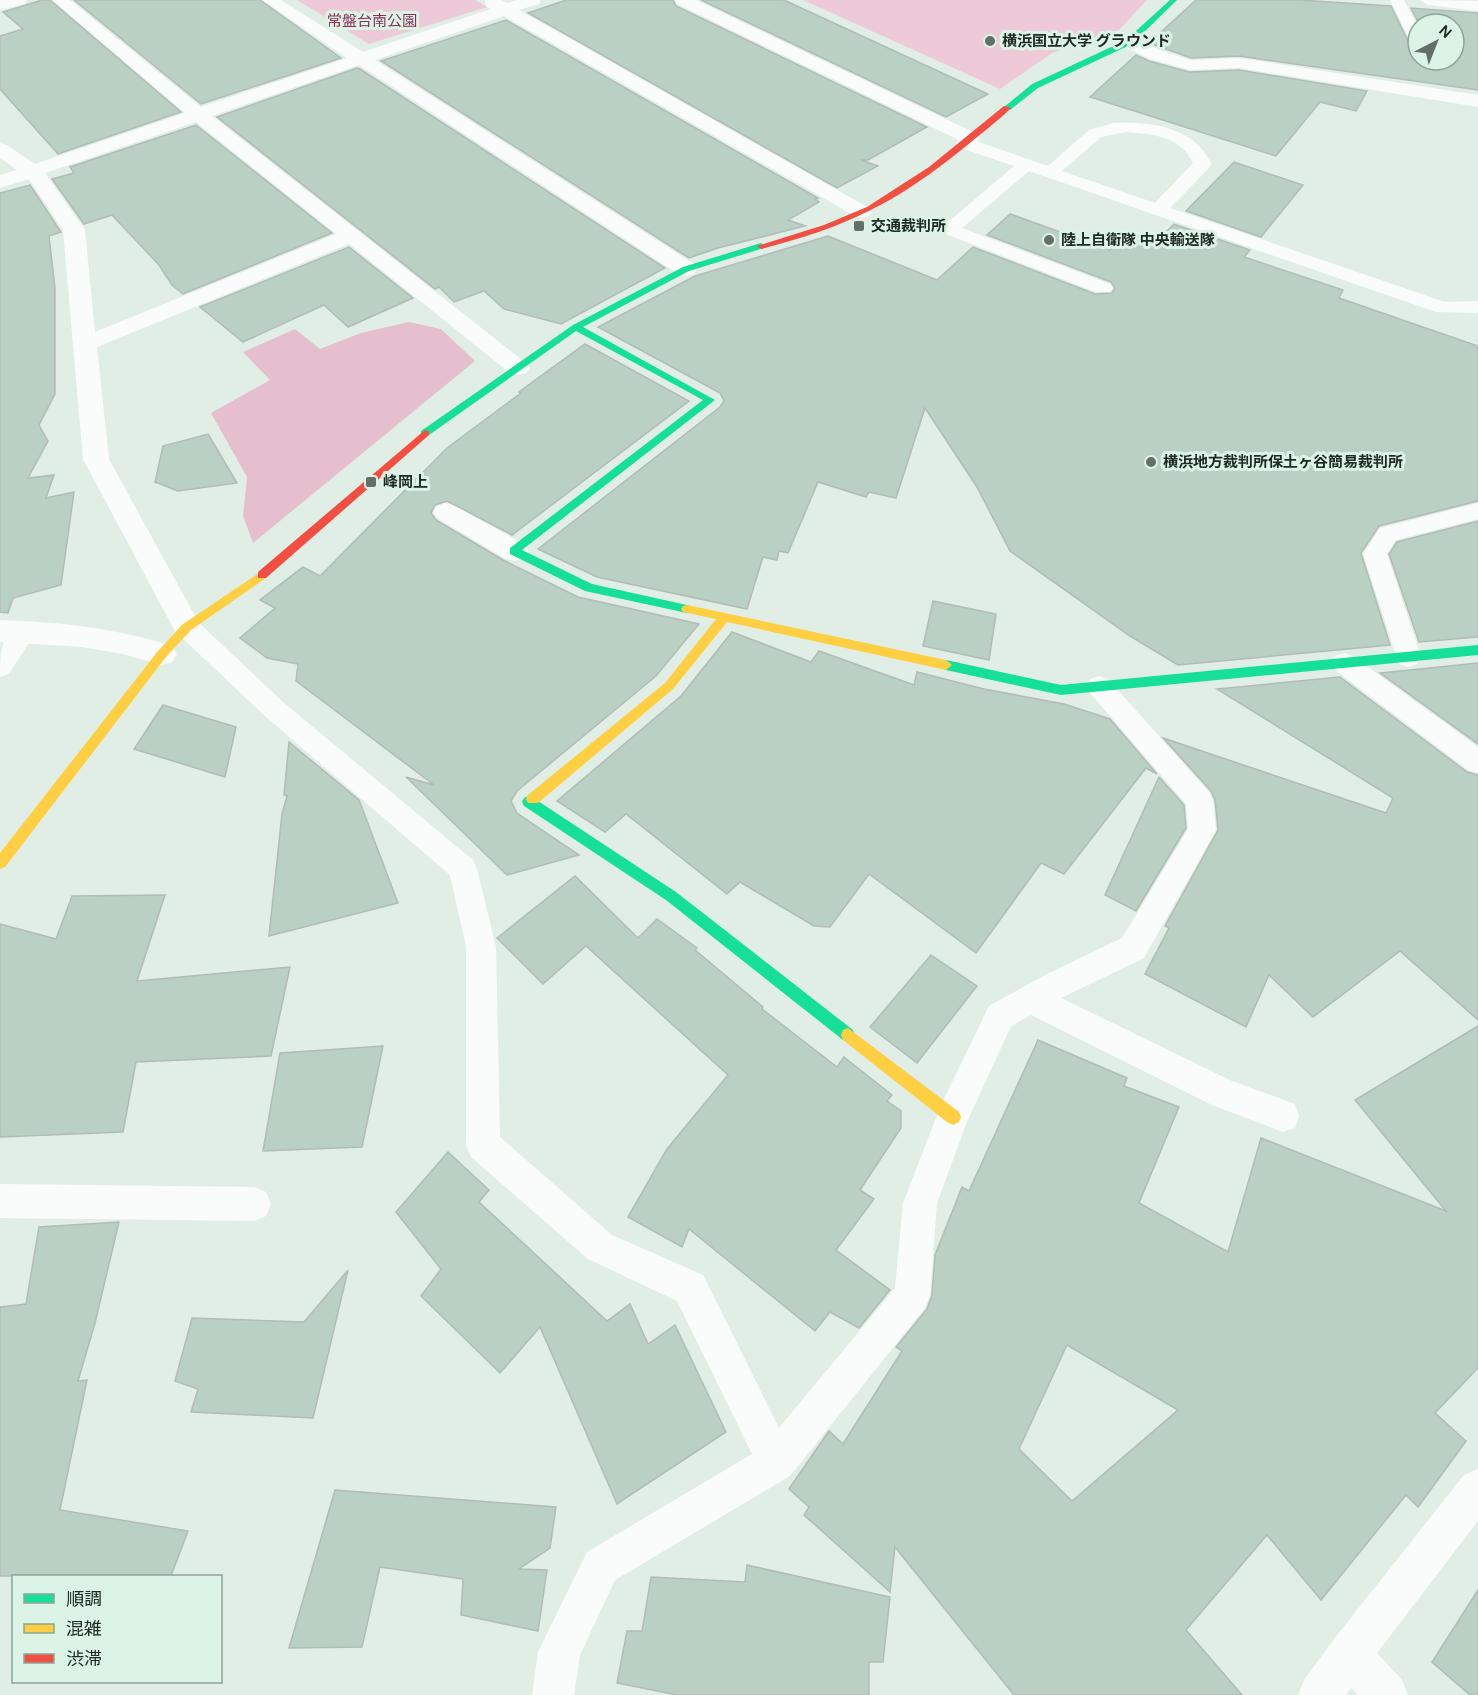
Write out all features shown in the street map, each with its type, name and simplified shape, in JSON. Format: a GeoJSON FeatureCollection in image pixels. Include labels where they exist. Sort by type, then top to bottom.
{"type":"FeatureCollection","features":[{"type":"Feature","properties":{"kind":"street"},"geometry":{"type":"LineString","coordinates":[[0,6],[19,0]]}},
{"type":"Feature","properties":{"kind":"street"},"geometry":{"type":"LineString","coordinates":[[60,0],[199,115],[518,368]]}},
{"type":"Feature","properties":{"kind":"street"},"geometry":{"type":"LineString","coordinates":[[270,0],[686,269]]}},
{"type":"Feature","properties":{"kind":"street"},"geometry":{"type":"LineString","coordinates":[[488,0],[862,212]]}},
{"type":"Feature","properties":{"kind":"street"},"geometry":{"type":"LineString","coordinates":[[0,182],[533,0]]}},
{"type":"Feature","properties":{"kind":"street"},"geometry":{"type":"LineString","coordinates":[[683,0],[967,140]]}},
{"type":"Feature","properties":{"kind":"street"},"geometry":{"type":"LineString","coordinates":[[0,863],[162,654],[187,627],[255,581],[381,479],[416,439],[576,327],[686,269],[727,255],[808,234],[888,199],[1035,86],[1129,42],[1174,0]]}},
{"type":"Feature","properties":{"kind":"street"},"geometry":{"type":"LineString","coordinates":[[1428,0],[1478,6]]}},
{"type":"Feature","properties":{"kind":"street"},"geometry":{"type":"LineString","coordinates":[[1129,42],[1156,55],[1190,65],[1239,63],[1478,101]]}},
{"type":"Feature","properties":{"kind":"street"},"geometry":{"type":"LineString","coordinates":[[0,149],[34,172],[74,230],[96,459],[187,627]]}},
{"type":"Feature","properties":{"kind":"street"},"geometry":{"type":"LineString","coordinates":[[85,344],[351,236]]}},
{"type":"Feature","properties":{"kind":"street"},"geometry":{"type":"LineString","coordinates":[[514,551],[710,400],[576,327]]}},
{"type":"Feature","properties":{"kind":"street"},"geometry":{"type":"LineString","coordinates":[[446,512],[514,551],[589,588],[1061,690],[1478,650]]}},
{"type":"Feature","properties":{"kind":"street"},"geometry":{"type":"LineString","coordinates":[[725,616],[669,686],[529,802],[671,896],[953,1117]]}},
{"type":"Feature","properties":{"kind":"street"},"geometry":{"type":"LineString","coordinates":[[12,631],[130,644],[162,654]]}},
{"type":"Feature","properties":{"kind":"lane"},"geometry":{"type":"LineString","coordinates":[[1397,0],[1406,17]]}},
{"type":"Feature","properties":{"kind":"lane"},"geometry":{"type":"LineString","coordinates":[[1051,172],[1098,132],[1114,128],[1150,129],[1186,140],[1196,149],[1202,163],[1200,168],[1158,210]]}},
{"type":"Feature","properties":{"kind":"lane"},"geometry":{"type":"LineString","coordinates":[[967,140],[1027,164],[1443,308],[1478,308]]}},
{"type":"Feature","properties":{"kind":"lane"},"geometry":{"type":"LineString","coordinates":[[1027,164],[949,229],[1103,288]]}},
{"type":"Feature","properties":{"kind":"lane"},"geometry":{"type":"LineString","coordinates":[[1408,657],[1375,554],[1388,534],[1478,511]]}},
{"type":"Feature","properties":{"kind":"lane"},"geometry":{"type":"LineString","coordinates":[[187,627],[275,710],[464,869],[482,947],[483,1145],[600,1247],[690,1288],[776,1462]]}},
{"type":"Feature","properties":{"kind":"lane"},"geometry":{"type":"LineString","coordinates":[[0,667],[12,631]]}},
{"type":"Feature","properties":{"kind":"lane"},"geometry":{"type":"LineString","coordinates":[[1344,663],[1478,762]]}},
{"type":"Feature","properties":{"kind":"lane"},"geometry":{"type":"LineString","coordinates":[[553,1695],[559,1652],[601,1566],[776,1462],[912,1295],[920,1203],[953,1117],[1000,1016],[1133,948],[1202,830],[1199,800],[1099,686]]}},
{"type":"Feature","properties":{"kind":"lane"},"geometry":{"type":"LineString","coordinates":[[1030,999],[1224,1094],[1282,1116]]}},
{"type":"Feature","properties":{"kind":"lane"},"geometry":{"type":"LineString","coordinates":[[0,1201],[254,1204]]}},
{"type":"Feature","properties":{"kind":"lane"},"geometry":{"type":"LineString","coordinates":[[1319,1695],[1478,1489]]}},
{"type":"Feature","properties":{"kind":"lane"},"geometry":{"type":"LineString","coordinates":[[1349,1654],[1387,1695]]}},
{"type":"Feature","properties":{"kind":"green space","name":"常盤台南公園"},"geometry":{"type":"Polygon","coordinates":[[[297,0],[475,0],[487,7],[369,44],[297,0]]]}},
{"type":"Feature","properties":{"kind":"green space","name":"横浜国立大学 グラウンド"},"geometry":{"type":"Polygon","coordinates":[[[803,0],[1147,0],[1119,30],[1052,53],[1000,89],[803,0]]]}},
{"type":"Feature","properties":{"kind":"shaded area"},"geometry":{"type":"Polygon","coordinates":[[[409,322],[441,329],[475,361],[253,543],[243,516],[247,477],[211,413],[270,380],[243,352],[295,329],[320,349],[361,333],[409,322]]]}},
{"type":"Feature","properties":{"kind":"building"},"geometry":{"type":"Polygon","coordinates":[[[42,0],[50,0],[181,112],[58,154],[0,89],[0,36],[23,29],[3,12],[42,0]]]}},
{"type":"Feature","properties":{"kind":"building"},"geometry":{"type":"Polygon","coordinates":[[[74,0],[260,0],[341,58],[201,104],[74,0]]]}},
{"type":"Feature","properties":{"kind":"building"},"geometry":{"type":"Polygon","coordinates":[[[566,0],[673,0],[676,6],[927,127],[868,160],[861,160],[878,166],[837,188],[528,13],[566,0]]]}},
{"type":"Feature","properties":{"kind":"building"},"geometry":{"type":"Polygon","coordinates":[[[701,0],[784,0],[988,94],[946,117],[701,0]]]}},
{"type":"Feature","properties":{"kind":"building"},"geometry":{"type":"Polygon","coordinates":[[[1196,0],[1300,0],[1391,6],[1406,37],[1406,72],[1466,72],[1466,12],[1478,13],[1478,90],[1239,56],[1191,58],[1149,43],[1196,0]]]}},
{"type":"Feature","properties":{"kind":"building"},"geometry":{"type":"Polygon","coordinates":[[[1411,8],[1465,12],[1413,12],[1411,8]]]}},
{"type":"Feature","properties":{"kind":"building"},"geometry":{"type":"Polygon","coordinates":[[[506,20],[818,198],[815,199],[819,202],[788,220],[805,226],[718,248],[689,258],[381,61],[506,20]]]}},
{"type":"Feature","properties":{"kind":"building"},"geometry":{"type":"Polygon","coordinates":[[[1136,55],[1189,72],[1239,70],[1367,91],[1356,111],[1320,102],[1276,156],[1090,97],[1136,55]]]}},
{"type":"Feature","properties":{"kind":"building"},"geometry":{"type":"Polygon","coordinates":[[[357,68],[665,268],[561,324],[504,309],[484,291],[454,302],[439,287],[435,289],[217,117],[357,68]]]}},
{"type":"Feature","properties":{"kind":"building"},"geometry":{"type":"Polygon","coordinates":[[[196,125],[332,233],[183,294],[172,285],[159,265],[112,215],[84,224],[52,179],[74,173],[70,167],[196,125]]]}},
{"type":"Feature","properties":{"kind":"building"},"geometry":{"type":"Polygon","coordinates":[[[1234,162],[1303,185],[1261,237],[1186,211],[1234,162]]]}},
{"type":"Feature","properties":{"kind":"building"},"geometry":{"type":"Polygon","coordinates":[[[30,185],[61,232],[49,236],[55,288],[55,394],[39,425],[48,441],[28,478],[54,475],[46,498],[74,492],[61,585],[13,598],[8,613],[0,612],[0,193],[30,185]]]}},
{"type":"Feature","properties":{"kind":"building"},"geometry":{"type":"Polygon","coordinates":[[[1010,214],[1110,250],[1125,235],[1153,245],[1174,224],[1250,250],[1244,257],[1343,290],[1339,298],[1478,346],[1478,501],[1379,526],[1361,553],[1390,645],[1178,665],[1130,636],[1010,551],[977,487],[925,408],[896,498],[869,492],[866,497],[818,482],[788,553],[779,551],[777,560],[763,557],[747,609],[597,577],[538,549],[720,407],[724,401],[720,393],[598,327],[695,276],[828,236],[937,280],[973,247],[1095,294],[1112,293],[1115,288],[1111,282],[987,235],[1010,214]]]}},
{"type":"Feature","properties":{"kind":"building"},"geometry":{"type":"Polygon","coordinates":[[[349,247],[413,298],[348,327],[324,305],[243,342],[200,307],[349,247]]]}},
{"type":"Feature","properties":{"kind":"building"},"geometry":{"type":"Polygon","coordinates":[[[585,344],[689,401],[512,535],[447,501],[435,505],[431,513],[436,520],[503,560],[578,597],[699,624],[656,676],[517,791],[511,801],[517,813],[579,855],[507,875],[406,777],[434,785],[296,681],[298,664],[267,658],[240,638],[275,608],[260,600],[303,567],[320,576],[447,448],[585,344]]]}},
{"type":"Feature","properties":{"kind":"building"},"geometry":{"type":"Polygon","coordinates":[[[208,434],[237,483],[178,491],[155,482],[163,446],[208,434]]]}},
{"type":"Feature","properties":{"kind":"building"},"geometry":{"type":"Polygon","coordinates":[[[1478,521],[1478,637],[1419,642],[1389,554],[1397,542],[1478,521]]]}},
{"type":"Feature","properties":{"kind":"building"},"geometry":{"type":"Polygon","coordinates":[[[933,601],[996,614],[989,660],[923,646],[933,601]]]}},
{"type":"Feature","properties":{"kind":"building"},"geometry":{"type":"Polygon","coordinates":[[[732,632],[811,662],[819,651],[914,685],[917,672],[984,689],[1064,704],[1110,719],[1157,774],[1146,768],[1064,874],[1041,863],[976,953],[869,874],[830,927],[814,926],[740,882],[727,894],[626,814],[605,832],[557,801],[681,696],[732,632]]]}},
{"type":"Feature","properties":{"kind":"building"},"geometry":{"type":"Polygon","coordinates":[[[1478,663],[1478,744],[1380,673],[1478,663]]]}},
{"type":"Feature","properties":{"kind":"building"},"geometry":{"type":"Polygon","coordinates":[[[1340,677],[1467,772],[1478,775],[1478,1020],[1400,951],[1313,1017],[1269,975],[1246,1027],[1145,974],[1169,928],[1165,926],[1218,830],[1215,800],[1211,791],[1163,738],[1386,813],[1393,798],[1217,689],[1340,677]]]}},
{"type":"Feature","properties":{"kind":"building"},"geometry":{"type":"Polygon","coordinates":[[[163,705],[236,727],[225,777],[134,749],[163,705]]]}},
{"type":"Feature","properties":{"kind":"building"},"geometry":{"type":"Polygon","coordinates":[[[289,742],[359,800],[398,903],[269,936],[282,814],[287,796],[284,795],[289,742]]]}},
{"type":"Feature","properties":{"kind":"building"},"geometry":{"type":"Polygon","coordinates":[[[1159,777],[1184,805],[1186,828],[1136,911],[1105,895],[1159,777]]]}},
{"type":"Feature","properties":{"kind":"building"},"geometry":{"type":"Polygon","coordinates":[[[575,876],[638,938],[657,919],[697,948],[695,950],[763,1007],[762,1009],[837,1067],[844,1057],[892,1095],[887,1101],[901,1111],[901,1128],[860,1190],[874,1199],[836,1250],[890,1290],[859,1328],[830,1312],[815,1331],[689,1229],[682,1247],[628,1217],[667,1149],[728,1075],[586,946],[543,984],[497,938],[575,876]]]}},
{"type":"Feature","properties":{"kind":"building"},"geometry":{"type":"Polygon","coordinates":[[[165,895],[137,981],[290,967],[271,1056],[136,1062],[123,1132],[0,1137],[0,924],[56,939],[72,896],[165,895]]]}},
{"type":"Feature","properties":{"kind":"building"},"geometry":{"type":"Polygon","coordinates":[[[931,955],[977,986],[917,1063],[870,1027],[931,955]]]}},
{"type":"Feature","properties":{"kind":"building"},"geometry":{"type":"Polygon","coordinates":[[[1478,1026],[1478,1368],[1435,1413],[1466,1441],[1418,1507],[1406,1495],[1321,1600],[1267,1535],[1186,1630],[1242,1695],[1014,1695],[895,1547],[890,1592],[804,1515],[809,1507],[789,1489],[829,1431],[843,1444],[902,1351],[896,1347],[927,1309],[932,1295],[935,1255],[962,1187],[969,1191],[1038,1040],[1127,1078],[1124,1086],[1179,1107],[1139,1203],[1228,1252],[1261,1138],[1446,1211],[1355,1100],[1478,1026]],[[1067,1345],[1019,1449],[1072,1501],[1178,1410],[1067,1345]]]}},
{"type":"Feature","properties":{"kind":"building"},"geometry":{"type":"Polygon","coordinates":[[[383,1046],[362,1147],[263,1151],[280,1053],[383,1046]]]}},
{"type":"Feature","properties":{"kind":"building"},"geometry":{"type":"Polygon","coordinates":[[[448,1152],[489,1190],[479,1202],[607,1321],[630,1304],[648,1344],[675,1325],[726,1432],[617,1504],[540,1327],[500,1373],[421,1296],[441,1269],[396,1212],[448,1152]]]}},
{"type":"Feature","properties":{"kind":"building"},"geometry":{"type":"Polygon","coordinates":[[[119,1222],[95,1323],[78,1381],[87,1380],[60,1510],[188,1531],[171,1575],[0,1576],[0,1307],[26,1304],[39,1227],[119,1222]]]}},
{"type":"Feature","properties":{"kind":"building"},"geometry":{"type":"Polygon","coordinates":[[[348,1270],[313,1418],[191,1412],[198,1389],[175,1381],[192,1318],[304,1322],[348,1270]]]}},
{"type":"Feature","properties":{"kind":"building"},"geometry":{"type":"Polygon","coordinates":[[[335,1490],[556,1507],[550,1548],[519,1569],[547,1570],[538,1631],[461,1615],[463,1579],[380,1567],[362,1647],[289,1648],[335,1490]]]}},
{"type":"Feature","properties":{"kind":"building"},"geometry":{"type":"Polygon","coordinates":[[[747,1565],[890,1597],[883,1662],[869,1662],[869,1695],[677,1695],[617,1683],[627,1631],[642,1631],[651,1577],[745,1582],[747,1565]]]}},
{"type":"Feature","properties":{"kind":"building"},"geometry":{"type":"Polygon","coordinates":[[[1478,1590],[1478,1695],[1470,1695],[1432,1662],[1478,1590]]]}},
{"type":"Feature","properties":{"kind":"traffic: fast"},"geometry":{"type":"LineString","coordinates":[[1007,108],[1035,86],[1129,42],[1174,0]]}},
{"type":"Feature","properties":{"kind":"traffic: fast"},"geometry":{"type":"LineString","coordinates":[[425,433],[576,327],[686,269],[761,246]]}},
{"type":"Feature","properties":{"kind":"traffic: fast"},"geometry":{"type":"LineString","coordinates":[[576,327],[710,400],[514,551],[589,588],[687,609]]}},
{"type":"Feature","properties":{"kind":"traffic: fast"},"geometry":{"type":"LineString","coordinates":[[946,665],[1061,690],[1478,650]]}},
{"type":"Feature","properties":{"kind":"traffic: fast"},"geometry":{"type":"LineString","coordinates":[[533,799],[529,802],[671,896],[848,1035]]}},
{"type":"Feature","properties":{"kind":"traffic: slow"},"geometry":{"type":"LineString","coordinates":[[0,863],[162,654],[187,627],[262,575]]}},
{"type":"Feature","properties":{"kind":"traffic: slow"},"geometry":{"type":"LineString","coordinates":[[687,609],[946,665]]}},
{"type":"Feature","properties":{"kind":"traffic: slow"},"geometry":{"type":"LineString","coordinates":[[533,799],[669,686],[725,616]]}},
{"type":"Feature","properties":{"kind":"traffic: slow"},"geometry":{"type":"LineString","coordinates":[[848,1035],[953,1117]]}},
{"type":"Feature","properties":{"kind":"traffic: jam"},"geometry":{"type":"LineString","coordinates":[[761,246],[828,227],[870,209],[931,169],[1007,108]]}},
{"type":"Feature","properties":{"kind":"traffic: jam"},"geometry":{"type":"LineString","coordinates":[[262,575],[425,433]]}},
{"type":"Feature","properties":{"kind":"place","name":"横浜国立大学 グラウンド"},"geometry":{"type":"Point","coordinates":[990,41]}},
{"type":"Feature","properties":{"kind":"place","name":"交通裁判所"},"geometry":{"type":"Point","coordinates":[859,226]}},
{"type":"Feature","properties":{"kind":"place","name":"陸上自衛隊 中央輸送隊"},"geometry":{"type":"Point","coordinates":[1049,240]}},
{"type":"Feature","properties":{"kind":"place","name":"横浜地方裁判所保土ヶ谷簡易裁判所"},"geometry":{"type":"Point","coordinates":[1151,462]}},
{"type":"Feature","properties":{"kind":"place","name":"峰岡上"},"geometry":{"type":"Point","coordinates":[371,482]}}]}
